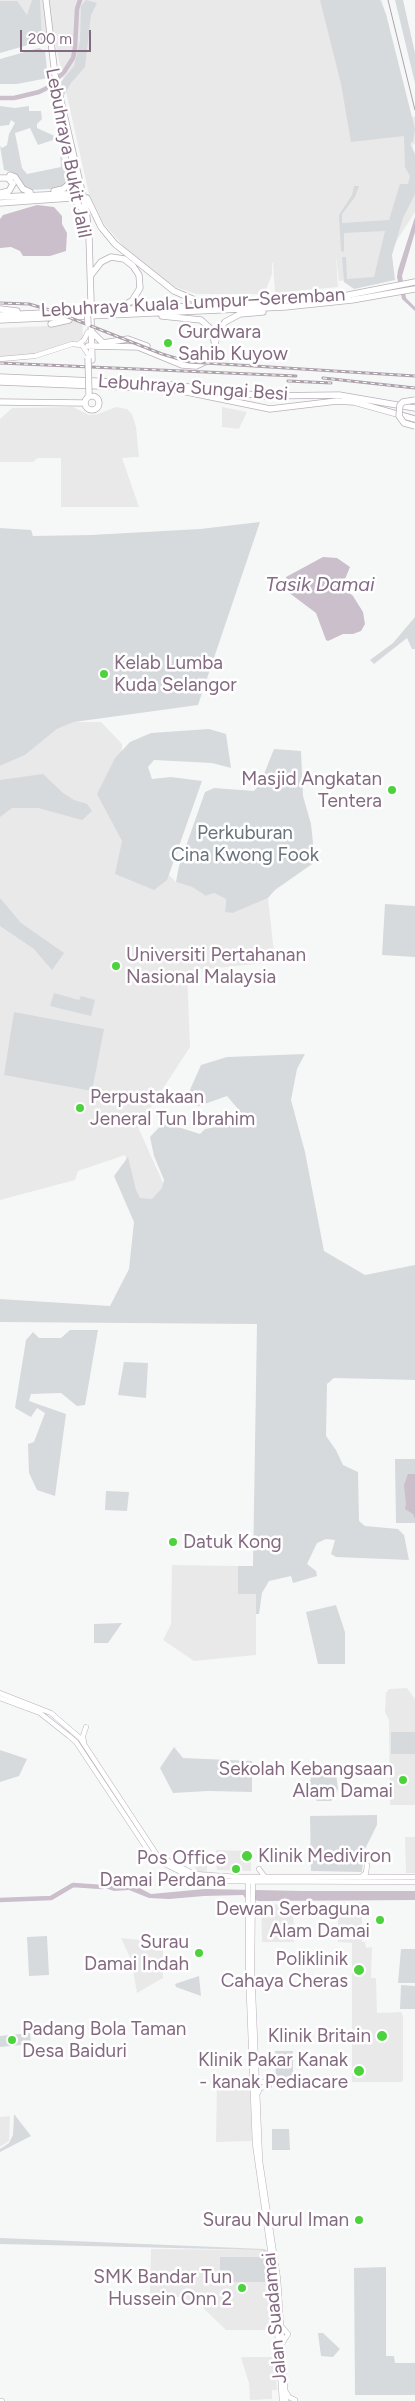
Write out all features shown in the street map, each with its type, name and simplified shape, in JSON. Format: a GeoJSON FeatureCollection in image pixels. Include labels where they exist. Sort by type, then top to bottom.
{"type":"FeatureCollection","features":[{"type":"Feature","properties":{"kind":"highway","name":"Lebuhraya Bukit Jalil"},"geometry":{"type":"LineString","coordinates":[[47,0],[53,75]]}},
{"type":"Feature","properties":{"kind":"highway","name":"Lebuhraya Bukit Jalil"},"geometry":{"type":"LineString","coordinates":[[47,0],[53,75],[83,210],[89,302],[91,395]]}},
{"type":"Feature","properties":{"kind":"highway","name":"Lebuhraya Bukit Jalil"},"geometry":{"type":"LineString","coordinates":[[57,92],[82,184],[89,228],[89,302]]}},
{"type":"Feature","properties":{"kind":"highway"},"geometry":{"type":"LineString","coordinates":[[1,195],[10,194],[14,188],[15,181],[10,175],[26,191],[57,191],[70,183],[74,166]]}},
{"type":"Feature","properties":{"kind":"highway"},"geometry":{"type":"LineString","coordinates":[[0,178],[8,178],[12,186],[9,191],[1,195]]}},
{"type":"Feature","properties":{"kind":"highway"},"geometry":{"type":"LineString","coordinates":[[82,184],[97,220],[115,244],[174,291],[207,306]]}},
{"type":"Feature","properties":{"kind":"highway"},"geometry":{"type":"LineString","coordinates":[[1,195],[62,194],[74,198],[83,210]]}},
{"type":"Feature","properties":{"kind":"highway"},"geometry":{"type":"LineString","coordinates":[[0,203],[74,198]]}},
{"type":"Feature","properties":{"kind":"highway"},"geometry":{"type":"LineString","coordinates":[[90,277],[97,266],[108,258],[122,258],[134,266],[140,278],[138,292],[128,304],[115,310]]}},
{"type":"Feature","properties":{"kind":"highway","name":"Lebuhraya Kuala Lumpur–Seremban"},"geometry":{"type":"LineString","coordinates":[[0,320],[285,307],[414,286]]}},
{"type":"Feature","properties":{"kind":"highway","name":"Lebuhraya Kuala Lumpur–Seremban"},"geometry":{"type":"LineString","coordinates":[[0,315],[207,306],[392,290]]}},
{"type":"Feature","properties":{"kind":"highway"},"geometry":{"type":"LineString","coordinates":[[90,346],[138,346],[184,366],[196,366],[205,362],[211,356],[216,345],[219,329],[228,320],[240,314],[278,310],[285,307]]}},
{"type":"Feature","properties":{"kind":"highway"},"geometry":{"type":"LineString","coordinates":[[0,309],[24,313]]}},
{"type":"Feature","properties":{"kind":"highway"},"geometry":{"type":"LineString","coordinates":[[90,328],[103,343],[130,339],[184,364],[200,362],[209,355],[214,338],[212,330],[207,324],[199,319],[166,316],[156,313]]}},
{"type":"Feature","properties":{"kind":"highway"},"geometry":{"type":"LineString","coordinates":[[51,324],[75,317]]}},
{"type":"Feature","properties":{"kind":"highway"},"geometry":{"type":"LineString","coordinates":[[90,358],[105,346]]}},
{"type":"Feature","properties":{"kind":"highway","name":"Lebuhraya Sungai Besi"},"geometry":{"type":"LineString","coordinates":[[0,377],[183,385],[264,396],[339,394],[415,411]]}},
{"type":"Feature","properties":{"kind":"highway","name":"Lebuhraya Sungai Besi"},"geometry":{"type":"LineString","coordinates":[[0,382],[172,389],[259,408],[283,408],[337,401],[354,402],[415,419]]}},
{"type":"Feature","properties":{"kind":"highway"},"geometry":{"type":"LineString","coordinates":[[0,402],[84,403],[91,395],[99,403],[96,409],[89,410],[84,403]]}},
{"type":"Feature","properties":{"kind":"highway"},"geometry":{"type":"LineString","coordinates":[[415,400],[403,402],[400,405],[399,416],[404,423],[415,426]]}},
{"type":"Feature","properties":{"kind":"highway"},"geometry":{"type":"LineString","coordinates":[[386,410],[415,411]]}},
{"type":"Feature","properties":{"kind":"main road"},"geometry":{"type":"LineString","coordinates":[[0,359],[35,356],[63,346],[78,344],[84,340],[90,328]]}},
{"type":"Feature","properties":{"kind":"main road"},"geometry":{"type":"LineString","coordinates":[[78,344],[84,347],[90,358]]}},
{"type":"Feature","properties":{"kind":"main road"},"geometry":{"type":"LineString","coordinates":[[0,1693],[51,1713],[74,1733],[84,1744],[157,1855],[199,1876],[251,1882],[265,1877],[415,1877]]}},
{"type":"Feature","properties":{"kind":"main road"},"geometry":{"type":"LineString","coordinates":[[0,1698],[48,1718],[76,1742],[153,1858],[199,1881],[415,1882]]}},
{"type":"Feature","properties":{"kind":"main road"},"geometry":{"type":"LineString","coordinates":[[74,1733],[81,1732],[86,1727],[83,1736],[84,1744]]}},
{"type":"Feature","properties":{"kind":"main road"},"geometry":{"type":"LineString","coordinates":[[362,1877],[366,1873],[367,1868],[370,1875],[376,1877]]}},
{"type":"Feature","properties":{"kind":"main road"},"geometry":{"type":"LineString","coordinates":[[251,1882],[259,1869],[265,1877]]}},
{"type":"Feature","properties":{"kind":"main road","name":"Jalan Suadamai"},"geometry":{"type":"LineString","coordinates":[[251,1882],[249,1977],[255,2144],[257,2168],[271,2252],[284,2401]]}},
{"type":"Feature","properties":{"kind":"main road","name":"Jalan Suadamai"},"geometry":{"type":"LineString","coordinates":[[250,1900],[260,2171],[273,2243],[281,2325],[288,2334],[282,2345],[284,2401]]}},
{"type":"Feature","properties":{"kind":"main road"},"geometry":{"type":"LineString","coordinates":[[257,2077],[259,2081],[267,2085],[260,2088],[257,2094]]}},
{"type":"Feature","properties":{"kind":"main road"},"geometry":{"type":"LineString","coordinates":[[268,2237],[264,2246],[271,2252]]}},
{"type":"Feature","properties":{"kind":"main road"},"geometry":{"type":"LineString","coordinates":[[285,2388],[288,2396],[295,2400]]}},
{"type":"Feature","properties":{"kind":"shaded area"},"geometry":{"type":"Polygon","coordinates":[[[0,0],[382,0],[410,116],[415,117],[415,144],[412,145],[415,153],[415,212],[387,256],[381,278],[339,281],[336,256],[338,287],[275,293],[273,263],[314,258],[272,263],[272,274],[266,290],[261,294],[196,294],[172,286],[124,247],[104,224],[89,194],[54,38],[35,39],[0,46],[0,0]]]}},
{"type":"Feature","properties":{"kind":"shaded area"},"geometry":{"type":"Polygon","coordinates":[[[82,319],[83,338],[38,354],[0,358],[0,328],[45,326],[82,319]]]}},
{"type":"Feature","properties":{"kind":"shaded area"},"geometry":{"type":"Polygon","coordinates":[[[73,407],[89,415],[98,414],[116,407],[127,409],[132,414],[136,427],[139,457],[122,458],[139,507],[61,507],[61,458],[38,458],[33,462],[0,462],[0,419],[12,408],[73,407]]]}},
{"type":"Feature","properties":{"kind":"shaded area"},"geometry":{"type":"Polygon","coordinates":[[[222,407],[247,412],[239,429],[222,427],[222,407]]]}},
{"type":"Feature","properties":{"kind":"shaded area","name":"Universiti Pertahanan Nasional Malaysia"},"geometry":{"type":"Polygon","coordinates":[[[74,722],[101,722],[122,744],[121,805],[136,842],[176,882],[192,887],[206,896],[214,893],[226,899],[225,911],[233,913],[268,898],[275,962],[187,971],[190,1047],[138,1127],[168,1194],[140,1204],[125,1155],[78,1171],[75,1180],[0,1200],[0,766],[25,755],[57,729],[74,722]]]}},
{"type":"Feature","properties":{"kind":"shaded area"},"geometry":{"type":"Polygon","coordinates":[[[172,1565],[238,1566],[238,1594],[256,1594],[256,1655],[194,1661],[163,1640],[171,1624],[172,1565]]]}},
{"type":"Feature","properties":{"kind":"shaded area"},"geometry":{"type":"Polygon","coordinates":[[[407,1688],[415,1699],[415,1805],[390,1805],[389,1720],[385,1712],[386,1693],[389,1689],[407,1688]]]}},
{"type":"Feature","properties":{"kind":"shaded area"},"geometry":{"type":"Polygon","coordinates":[[[405,1837],[415,1837],[415,1873],[406,1873],[405,1837]]]}},
{"type":"Feature","properties":{"kind":"shaded area"},"geometry":{"type":"Polygon","coordinates":[[[216,1850],[251,1851],[251,1871],[217,1870],[216,1863],[207,1863],[207,1872],[197,1872],[192,1856],[216,1855],[216,1850]]]}},
{"type":"Feature","properties":{"kind":"shaded area"},"geometry":{"type":"Polygon","coordinates":[[[338,1903],[362,1903],[362,1942],[365,1942],[366,1948],[372,1947],[371,1978],[376,1978],[377,2013],[401,2012],[403,2016],[403,2081],[401,2082],[352,2082],[352,1943],[338,1942],[338,1903]]]}},
{"type":"Feature","properties":{"kind":"shaded area"},"geometry":{"type":"Polygon","coordinates":[[[293,1904],[294,1942],[262,1942],[261,1905],[293,1904]]]}},
{"type":"Feature","properties":{"kind":"shaded area"},"geometry":{"type":"Polygon","coordinates":[[[121,1938],[163,1942],[163,1978],[137,1993],[131,1960],[121,1938]]]}},
{"type":"Feature","properties":{"kind":"shaded area"},"geometry":{"type":"Polygon","coordinates":[[[217,2079],[250,2087],[252,2141],[216,2142],[217,2079]]]}},
{"type":"Feature","properties":{"kind":"shaded area"},"geometry":{"type":"Polygon","coordinates":[[[10,2116],[9,2141],[0,2147],[0,2117],[10,2116]]]}},
{"type":"Feature","properties":{"kind":"shaded area"},"geometry":{"type":"Polygon","coordinates":[[[151,2249],[262,2250],[268,2257],[273,2330],[226,2330],[200,2305],[184,2298],[150,2293],[151,2249]]]}},
{"type":"Feature","properties":{"kind":"shaded area"},"geometry":{"type":"Polygon","coordinates":[[[242,2357],[275,2357],[277,2390],[272,2390],[272,2399],[250,2400],[249,2383],[242,2357]]]}},
{"type":"Feature","properties":{"kind":"green space"},"geometry":{"type":"Polygon","coordinates":[[[32,0],[40,0],[42,41],[0,53],[0,1],[17,1],[27,15],[32,0]]]}},
{"type":"Feature","properties":{"kind":"green space"},"geometry":{"type":"Polygon","coordinates":[[[86,0],[97,3],[91,15],[85,67],[71,83],[63,97],[61,82],[74,66],[80,41],[81,6],[86,0]]]}},
{"type":"Feature","properties":{"kind":"green space"},"geometry":{"type":"Polygon","coordinates":[[[320,0],[380,0],[386,14],[415,129],[413,141],[410,144],[415,155],[415,194],[403,218],[392,255],[395,280],[354,289],[344,282],[342,257],[346,257],[347,279],[374,277],[385,231],[344,233],[344,252],[341,251],[339,215],[352,195],[354,186],[359,186],[355,197],[342,214],[342,223],[389,220],[400,184],[408,184],[410,176],[405,167],[404,136],[351,142],[341,84],[320,0]]]}},
{"type":"Feature","properties":{"kind":"green space"},"geometry":{"type":"Polygon","coordinates":[[[395,0],[403,0],[415,53],[415,83],[395,0]]]}},
{"type":"Feature","properties":{"kind":"green space"},"geometry":{"type":"Polygon","coordinates":[[[39,48],[45,51],[48,78],[17,84],[0,84],[0,59],[39,48]]]}},
{"type":"Feature","properties":{"kind":"green space"},"geometry":{"type":"Polygon","coordinates":[[[0,106],[15,108],[29,106],[29,111],[41,111],[42,119],[37,124],[37,128],[59,138],[38,145],[30,128],[15,133],[22,168],[27,174],[61,167],[60,152],[63,161],[67,160],[70,166],[69,179],[64,186],[52,189],[27,190],[12,172],[4,170],[0,146],[2,148],[7,145],[9,134],[15,123],[11,120],[9,125],[0,126],[0,106]]]}},
{"type":"Feature","properties":{"kind":"green space","name":"Kelab Lumba Kuda Selangor"},"geometry":{"type":"Polygon","coordinates":[[[260,522],[198,705],[74,722],[57,729],[25,755],[0,766],[0,528],[31,530],[33,536],[91,535],[200,529],[260,522]]]}},
{"type":"Feature","properties":{"kind":"green space"},"geometry":{"type":"Polygon","coordinates":[[[415,617],[415,649],[412,649],[407,638],[374,664],[370,660],[393,643],[415,617]]]}},
{"type":"Feature","properties":{"kind":"green space"},"geometry":{"type":"Polygon","coordinates":[[[209,729],[226,734],[231,768],[212,763],[154,760],[148,767],[152,779],[171,777],[202,781],[167,880],[154,890],[115,874],[122,841],[97,794],[115,758],[130,742],[151,733],[209,729]]]}},
{"type":"Feature","properties":{"kind":"green space","name":"Perkuburan Cina Kwong Fook"},"geometry":{"type":"Polygon","coordinates":[[[274,749],[301,751],[303,796],[311,824],[315,862],[275,890],[268,898],[233,913],[225,912],[226,899],[214,893],[206,896],[192,887],[176,882],[179,866],[205,792],[214,788],[254,791],[260,784],[274,749]]]}},
{"type":"Feature","properties":{"kind":"green space"},"geometry":{"type":"Polygon","coordinates":[[[43,774],[63,793],[74,800],[87,804],[92,811],[82,820],[38,808],[12,808],[0,817],[0,780],[43,774]]]}},
{"type":"Feature","properties":{"kind":"green space"},"geometry":{"type":"Polygon","coordinates":[[[0,898],[21,923],[64,953],[52,970],[34,949],[0,926],[0,898]]]}},
{"type":"Feature","properties":{"kind":"green space"},"geometry":{"type":"Polygon","coordinates":[[[385,904],[415,906],[415,957],[382,955],[385,904]]]}},
{"type":"Feature","properties":{"kind":"green space"},"geometry":{"type":"Polygon","coordinates":[[[54,993],[79,1000],[81,996],[95,1000],[91,1016],[50,1006],[54,993]]]}},
{"type":"Feature","properties":{"kind":"green space"},"geometry":{"type":"Polygon","coordinates":[[[14,1012],[104,1029],[92,1091],[4,1075],[14,1012]]]}},
{"type":"Feature","properties":{"kind":"green space"},"geometry":{"type":"Polygon","coordinates":[[[305,1054],[297,1069],[291,1100],[305,1152],[324,1251],[365,1275],[415,1265],[415,1380],[334,1378],[327,1384],[326,1436],[336,1450],[343,1465],[358,1472],[359,1521],[365,1526],[398,1529],[404,1535],[409,1560],[336,1557],[331,1554],[335,1540],[326,1539],[317,1543],[307,1564],[316,1571],[317,1576],[293,1583],[291,1576],[269,1581],[262,1593],[259,1614],[256,1614],[256,1594],[238,1594],[238,1566],[253,1566],[257,1324],[0,1322],[0,1299],[110,1306],[129,1269],[134,1222],[114,1176],[128,1157],[136,1190],[140,1198],[152,1199],[162,1188],[164,1180],[154,1156],[150,1137],[164,1122],[175,1119],[178,1127],[200,1134],[205,1129],[238,1123],[243,1115],[227,1096],[199,1106],[191,1104],[189,1092],[201,1065],[227,1057],[305,1054]]]}},
{"type":"Feature","properties":{"kind":"green space"},"geometry":{"type":"Polygon","coordinates":[[[70,1330],[98,1330],[85,1405],[77,1406],[61,1393],[31,1394],[29,1401],[66,1414],[55,1496],[37,1490],[29,1473],[28,1444],[34,1442],[45,1413],[37,1408],[31,1417],[15,1408],[26,1340],[33,1332],[39,1338],[61,1338],[70,1330]]]}},
{"type":"Feature","properties":{"kind":"green space"},"geometry":{"type":"Polygon","coordinates":[[[124,1362],[148,1363],[146,1398],[118,1395],[124,1362]]]}},
{"type":"Feature","properties":{"kind":"green space"},"geometry":{"type":"Polygon","coordinates":[[[395,1459],[415,1459],[415,1523],[396,1523],[395,1459]]]}},
{"type":"Feature","properties":{"kind":"green space"},"geometry":{"type":"Polygon","coordinates":[[[106,1491],[129,1492],[127,1511],[105,1510],[106,1491]]]}},
{"type":"Feature","properties":{"kind":"green space"},"geometry":{"type":"Polygon","coordinates":[[[336,1605],[345,1632],[345,1664],[318,1664],[306,1612],[336,1605]]]}},
{"type":"Feature","properties":{"kind":"green space"},"geometry":{"type":"Polygon","coordinates":[[[122,1623],[108,1643],[94,1643],[94,1624],[122,1623]]]}},
{"type":"Feature","properties":{"kind":"green space"},"geometry":{"type":"Polygon","coordinates":[[[391,1732],[415,1732],[415,1754],[391,1754],[391,1732]]]}},
{"type":"Feature","properties":{"kind":"green space"},"geometry":{"type":"Polygon","coordinates":[[[174,1747],[183,1758],[252,1761],[252,1792],[208,1791],[173,1793],[160,1768],[174,1747]]]}},
{"type":"Feature","properties":{"kind":"green space"},"geometry":{"type":"Polygon","coordinates":[[[0,1750],[27,1759],[19,1776],[0,1782],[0,1750]]]}},
{"type":"Feature","properties":{"kind":"green space"},"geometry":{"type":"Polygon","coordinates":[[[317,1768],[332,1768],[336,1774],[338,1789],[331,1801],[317,1801],[313,1797],[310,1781],[317,1768]]]}},
{"type":"Feature","properties":{"kind":"green space"},"geometry":{"type":"Polygon","coordinates":[[[377,1815],[377,1825],[364,1851],[362,1872],[311,1871],[310,1816],[377,1815]]]}},
{"type":"Feature","properties":{"kind":"green space"},"geometry":{"type":"Polygon","coordinates":[[[47,1936],[49,1975],[29,1976],[27,1937],[47,1936]]]}},
{"type":"Feature","properties":{"kind":"green space"},"geometry":{"type":"Polygon","coordinates":[[[401,1949],[415,1949],[415,1983],[398,1983],[401,1949]]]}},
{"type":"Feature","properties":{"kind":"green space"},"geometry":{"type":"Polygon","coordinates":[[[199,1976],[201,1996],[176,1987],[175,1984],[199,1976]]]}},
{"type":"Feature","properties":{"kind":"green space"},"geometry":{"type":"Polygon","coordinates":[[[401,1985],[415,1986],[415,2009],[400,2009],[401,1985]]]}},
{"type":"Feature","properties":{"kind":"green space","name":"Padang Bola Taman Desa Baiduri"},"geometry":{"type":"Polygon","coordinates":[[[30,2033],[31,2044],[0,2047],[0,2036],[30,2033]]]}},
{"type":"Feature","properties":{"kind":"green space"},"geometry":{"type":"Polygon","coordinates":[[[275,2051],[293,2051],[293,2078],[291,2081],[276,2081],[275,2051]]]}},
{"type":"Feature","properties":{"kind":"green space"},"geometry":{"type":"Polygon","coordinates":[[[14,2114],[31,2136],[0,2152],[0,2149],[9,2143],[13,2135],[14,2114]]]}},
{"type":"Feature","properties":{"kind":"green space"},"geometry":{"type":"Polygon","coordinates":[[[272,2129],[289,2129],[290,2150],[272,2150],[272,2129]]]}},
{"type":"Feature","properties":{"kind":"green space"},"geometry":{"type":"Polygon","coordinates":[[[0,2238],[264,2249],[268,2251],[269,2256],[262,2250],[0,2244],[0,2238]]]}},
{"type":"Feature","properties":{"kind":"green space"},"geometry":{"type":"Polygon","coordinates":[[[220,2257],[266,2257],[266,2282],[220,2282],[220,2257]]]}},
{"type":"Feature","properties":{"kind":"green space"},"geometry":{"type":"Polygon","coordinates":[[[386,2267],[386,2356],[394,2356],[395,2363],[415,2363],[415,2395],[355,2395],[354,2268],[386,2267]]]}},
{"type":"Feature","properties":{"kind":"green space"},"geometry":{"type":"Polygon","coordinates":[[[318,2333],[323,2333],[340,2349],[333,2357],[321,2356],[318,2333]]]}},
{"type":"Feature","properties":{"kind":"water"},"geometry":{"type":"Polygon","coordinates":[[[37,205],[54,207],[62,216],[62,224],[67,233],[66,251],[50,256],[23,256],[20,251],[11,247],[0,248],[0,219],[3,215],[37,205]]]}},
{"type":"Feature","properties":{"kind":"water"},"geometry":{"type":"Polygon","coordinates":[[[415,217],[415,232],[402,276],[406,298],[415,307],[415,311],[402,299],[397,277],[415,217]]]}},
{"type":"Feature","properties":{"kind":"water","name":"Tasik Damai"},"geometry":{"type":"Polygon","coordinates":[[[323,557],[337,558],[350,567],[345,579],[346,590],[353,596],[363,612],[365,624],[361,631],[353,634],[343,634],[328,641],[316,613],[288,592],[286,577],[323,557]]]}},
{"type":"Feature","properties":{"kind":"water"},"geometry":{"type":"Polygon","coordinates":[[[408,1474],[415,1474],[415,1519],[413,1514],[405,1509],[404,1485],[408,1474]]]}},
{"type":"Feature","properties":{"kind":"water"},"geometry":{"type":"Polygon","coordinates":[[[128,1882],[151,1894],[205,1889],[415,1891],[415,1900],[259,1901],[245,1898],[243,1895],[169,1899],[149,1898],[129,1890],[114,1891],[102,1887],[128,1882]]]}},
{"type":"Feature","properties":{"kind":"waterway"},"geometry":{"type":"LineString","coordinates":[[0,98],[14,98],[39,92],[49,87],[64,72],[73,58],[77,9],[80,0]]}},
{"type":"Feature","properties":{"kind":"waterway"},"geometry":{"type":"LineString","coordinates":[[0,1900],[51,1898],[73,1885],[102,1887]]}},
{"type":"Feature","properties":{"kind":"tram line"},"geometry":{"type":"LineString","coordinates":[[388,0],[415,110]]}},
{"type":"Feature","properties":{"kind":"railway"},"geometry":{"type":"LineString","coordinates":[[0,303],[29,304],[53,311],[162,354],[189,362],[415,376]]}},
{"type":"Feature","properties":{"kind":"railway"},"geometry":{"type":"LineString","coordinates":[[0,363],[296,376]]}},
{"type":"Feature","properties":{"kind":"railway"},"geometry":{"type":"LineString","coordinates":[[323,378],[415,388]]}},
{"type":"Feature","properties":{"kind":"railway"},"geometry":{"type":"LineString","coordinates":[[288,381],[331,383]]}},
{"type":"Feature","properties":{"kind":"place","name":"Gurdwara Sahib Kuyow"},"geometry":{"type":"Point","coordinates":[168,343]}},
{"type":"Feature","properties":{"kind":"place","name":"Kelab Lumba Kuda Selangor"},"geometry":{"type":"Point","coordinates":[104,674]}},
{"type":"Feature","properties":{"kind":"place","name":"Masjid Angkatan Tentera"},"geometry":{"type":"Point","coordinates":[392,790]}},
{"type":"Feature","properties":{"kind":"place","name":"Universiti Pertahanan Nasional Malaysia"},"geometry":{"type":"Point","coordinates":[116,966]}},
{"type":"Feature","properties":{"kind":"place","name":"Perpustakaan Jeneral Tun Ibrahim"},"geometry":{"type":"Point","coordinates":[80,1108]}},
{"type":"Feature","properties":{"kind":"place","name":"Datuk Kong"},"geometry":{"type":"Point","coordinates":[173,1542]}},
{"type":"Feature","properties":{"kind":"place","name":"Sekolah Kebangsaan Alam Damai"},"geometry":{"type":"Point","coordinates":[403,1780]}},
{"type":"Feature","properties":{"kind":"place","name":"Klinik Mediviron"},"geometry":{"type":"Point","coordinates":[247,1856]}},
{"type":"Feature","properties":{"kind":"place","name":"Pos Office Damai Perdana"},"geometry":{"type":"Point","coordinates":[236,1869]}},
{"type":"Feature","properties":{"kind":"place","name":"Dewan Serbaguna Alam Damai"},"geometry":{"type":"Point","coordinates":[380,1920]}},
{"type":"Feature","properties":{"kind":"place","name":"Surau Damai Indah"},"geometry":{"type":"Point","coordinates":[199,1953]}},
{"type":"Feature","properties":{"kind":"place","name":"Poliklinik Cahaya Cheras"},"geometry":{"type":"Point","coordinates":[359,1970]}},
{"type":"Feature","properties":{"kind":"place","name":"Klinik Britain"},"geometry":{"type":"Point","coordinates":[382,2036]}},
{"type":"Feature","properties":{"kind":"place","name":"Padang Bola Taman Desa Baiduri"},"geometry":{"type":"Point","coordinates":[12,2040]}},
{"type":"Feature","properties":{"kind":"place","name":"Klinik Pakar Kanak - kanak Pediacare"},"geometry":{"type":"Point","coordinates":[359,2071]}},
{"type":"Feature","properties":{"kind":"place","name":"Surau Nurul Iman"},"geometry":{"type":"Point","coordinates":[359,2220]}},
{"type":"Feature","properties":{"kind":"place","name":"SMK Bandar Tun Hussein Onn 2"},"geometry":{"type":"Point","coordinates":[242,2288]}}]}
